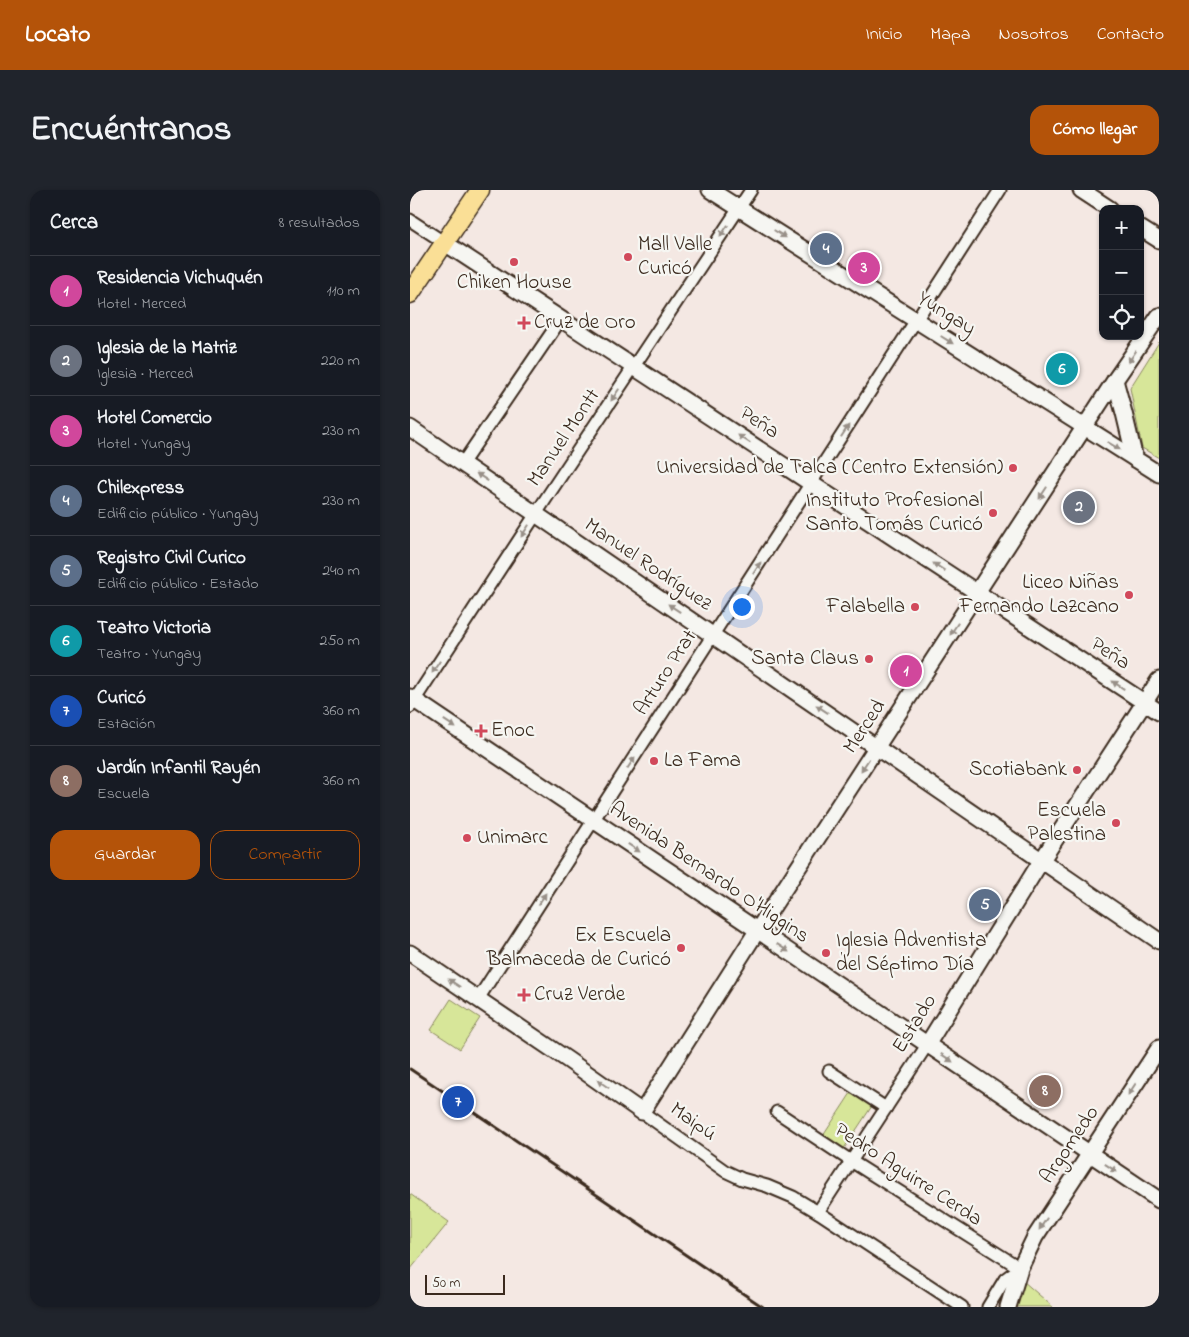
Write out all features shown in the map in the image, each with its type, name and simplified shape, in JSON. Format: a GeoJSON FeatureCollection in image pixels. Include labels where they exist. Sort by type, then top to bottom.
{"type":"FeatureCollection","features":[{"type":"Feature","properties":{"kind":"main road"},"geometry":{"type":"LineString","coordinates":[[410,294],[480,190]]}},
{"type":"Feature","properties":{"kind":"street","name":"Yungay"},"geometry":{"type":"LineString","coordinates":[[710,190],[1159,474]]}},
{"type":"Feature","properties":{"kind":"street","name":"Manuel Montt"},"geometry":{"type":"LineString","coordinates":[[412,701],[751,190]]}},
{"type":"Feature","properties":{"kind":"street","name":"Arturo Prat"},"geometry":{"type":"LineString","coordinates":[[478,999],[1000,190]]}},
{"type":"Feature","properties":{"kind":"street"},"geometry":{"type":"LineString","coordinates":[[1081,190],[1104,205]]}},
{"type":"Feature","properties":{"kind":"street","name":"Peña"},"geometry":{"type":"LineString","coordinates":[[410,220],[1159,712]]}},
{"type":"Feature","properties":{"kind":"street"},"geometry":{"type":"LineString","coordinates":[[1144,231],[1159,240]]}},
{"type":"Feature","properties":{"kind":"street","name":"Merced"},"geometry":{"type":"LineString","coordinates":[[642,1112],[757,931],[1115,380],[1159,316]]}},
{"type":"Feature","properties":{"kind":"street"},"geometry":{"type":"LineString","coordinates":[[462,464],[561,319]]}},
{"type":"Feature","properties":{"kind":"street"},"geometry":{"type":"LineString","coordinates":[[1115,380],[1135,460]]}},
{"type":"Feature","properties":{"kind":"street","name":"Manuel Rodríguez"},"geometry":{"type":"LineString","coordinates":[[410,428],[1159,941]]}},
{"type":"Feature","properties":{"kind":"street","name":"Estado"},"geometry":{"type":"LineString","coordinates":[[818,1212],[927,1045],[1042,860],[1159,680]]}},
{"type":"Feature","properties":{"kind":"street","name":"Avenida Bernardo O'Higgins"},"geometry":{"type":"LineString","coordinates":[[412,701],[594,820],[1159,1200]]}},
{"type":"Feature","properties":{"kind":"street","name":"Maipú"},"geometry":{"type":"LineString","coordinates":[[410,953],[568,1060],[725,1170],[742,1179],[780,1190],[793,1197],[962,1307]]}},
{"type":"Feature","properties":{"kind":"street","name":"Argomedo"},"geometry":{"type":"LineString","coordinates":[[1008,1307],[1020,1268],[1042,1225],[1159,1048]]}},
{"type":"Feature","properties":{"kind":"street"},"geometry":{"type":"LineString","coordinates":[[829,1071],[886,1108]]}},
{"type":"Feature","properties":{"kind":"street","name":"Pedro Aguirre Cerda"},"geometry":{"type":"LineString","coordinates":[[777,1112],[1020,1268]]}},
{"type":"Feature","properties":{"kind":"street","name":"Argomedo"},"geometry":{"type":"LineString","coordinates":[[988,1307],[1005,1279],[1020,1268]]}},
{"type":"Feature","properties":{"kind":"green space"},"geometry":{"type":"Polygon","coordinates":[[[1159,342],[1159,458],[1142,448],[1130,388],[1159,342]]]}},
{"type":"Feature","properties":{"kind":"green space"},"geometry":{"type":"Polygon","coordinates":[[[451,999],[480,1018],[460,1049],[431,1030],[451,999]]]}},
{"type":"Feature","properties":{"kind":"green space"},"geometry":{"type":"Polygon","coordinates":[[[851,1093],[872,1106],[841,1153],[821,1139],[851,1093]]]}},
{"type":"Feature","properties":{"kind":"green space"},"geometry":{"type":"Polygon","coordinates":[[[410,1194],[449,1222],[410,1270],[410,1194]]]}},
{"type":"Feature","properties":{"kind":"green space"},"geometry":{"type":"Polygon","coordinates":[[[1023,1281],[1053,1307],[1014,1307],[1023,1281]]]}},
{"type":"Feature","properties":{"kind":"railway"},"geometry":{"type":"LineString","coordinates":[[410,1069],[763,1307]]}},
{"type":"Feature","properties":{"kind":"place","name":"Chilexpress"},"geometry":{"type":"Point","coordinates":[826,249]}},
{"type":"Feature","properties":{"kind":"place","name":"Mall Valle Curicó"},"geometry":{"type":"Point","coordinates":[628,257]}},
{"type":"Feature","properties":{"kind":"place","name":"Chiken House"},"geometry":{"type":"Point","coordinates":[514,262]}},
{"type":"Feature","properties":{"kind":"place","name":"Hotel Comercio"},"geometry":{"type":"Point","coordinates":[864,268]}},
{"type":"Feature","properties":{"kind":"place","name":"Cruz de Oro"},"geometry":{"type":"Point","coordinates":[524,323]}},
{"type":"Feature","properties":{"kind":"place","name":"Teatro Victoria"},"geometry":{"type":"Point","coordinates":[1062,369]}},
{"type":"Feature","properties":{"kind":"place","name":"Universidad de Talca (Centro Extensión)"},"geometry":{"type":"Point","coordinates":[1013,468]}},
{"type":"Feature","properties":{"kind":"place","name":"Iglesia de la Matriz"},"geometry":{"type":"Point","coordinates":[1079,507]}},
{"type":"Feature","properties":{"kind":"place","name":"Instituto Profesional Santo Tomás Curicó"},"geometry":{"type":"Point","coordinates":[993,513]}},
{"type":"Feature","properties":{"kind":"place","name":"Liceo Niñas Fernando Lazcano"},"geometry":{"type":"Point","coordinates":[1129,595]}},
{"type":"Feature","properties":{"kind":"place","name":"Falabella"},"geometry":{"type":"Point","coordinates":[915,607]}},
{"type":"Feature","properties":{"kind":"place","name":"Santa Claus"},"geometry":{"type":"Point","coordinates":[869,659]}},
{"type":"Feature","properties":{"kind":"place","name":"Residencia Vichuquén"},"geometry":{"type":"Point","coordinates":[906,671]}},
{"type":"Feature","properties":{"kind":"place","name":"Enoc"},"geometry":{"type":"Point","coordinates":[481,731]}},
{"type":"Feature","properties":{"kind":"place","name":"La Fama"},"geometry":{"type":"Point","coordinates":[654,761]}},
{"type":"Feature","properties":{"kind":"place","name":"Scotiabank"},"geometry":{"type":"Point","coordinates":[1077,770]}},
{"type":"Feature","properties":{"kind":"place","name":"Escuela Palestina"},"geometry":{"type":"Point","coordinates":[1116,823]}},
{"type":"Feature","properties":{"kind":"place","name":"Unimarc"},"geometry":{"type":"Point","coordinates":[467,838]}},
{"type":"Feature","properties":{"kind":"place","name":"Registro Civil Curico"},"geometry":{"type":"Point","coordinates":[985,905]}},
{"type":"Feature","properties":{"kind":"place","name":"Ex Escuela Balmaceda de Curicó"},"geometry":{"type":"Point","coordinates":[681,948]}},
{"type":"Feature","properties":{"kind":"place","name":"Iglesia Adventista del Séptimo Día"},"geometry":{"type":"Point","coordinates":[826,953]}},
{"type":"Feature","properties":{"kind":"place","name":"Cruz Verde"},"geometry":{"type":"Point","coordinates":[524,995]}},
{"type":"Feature","properties":{"kind":"place","name":"Jardín Infantil Rayén"},"geometry":{"type":"Point","coordinates":[1045,1091]}},
{"type":"Feature","properties":{"kind":"place","name":"Curicó"},"geometry":{"type":"Point","coordinates":[458,1102]}}]}
